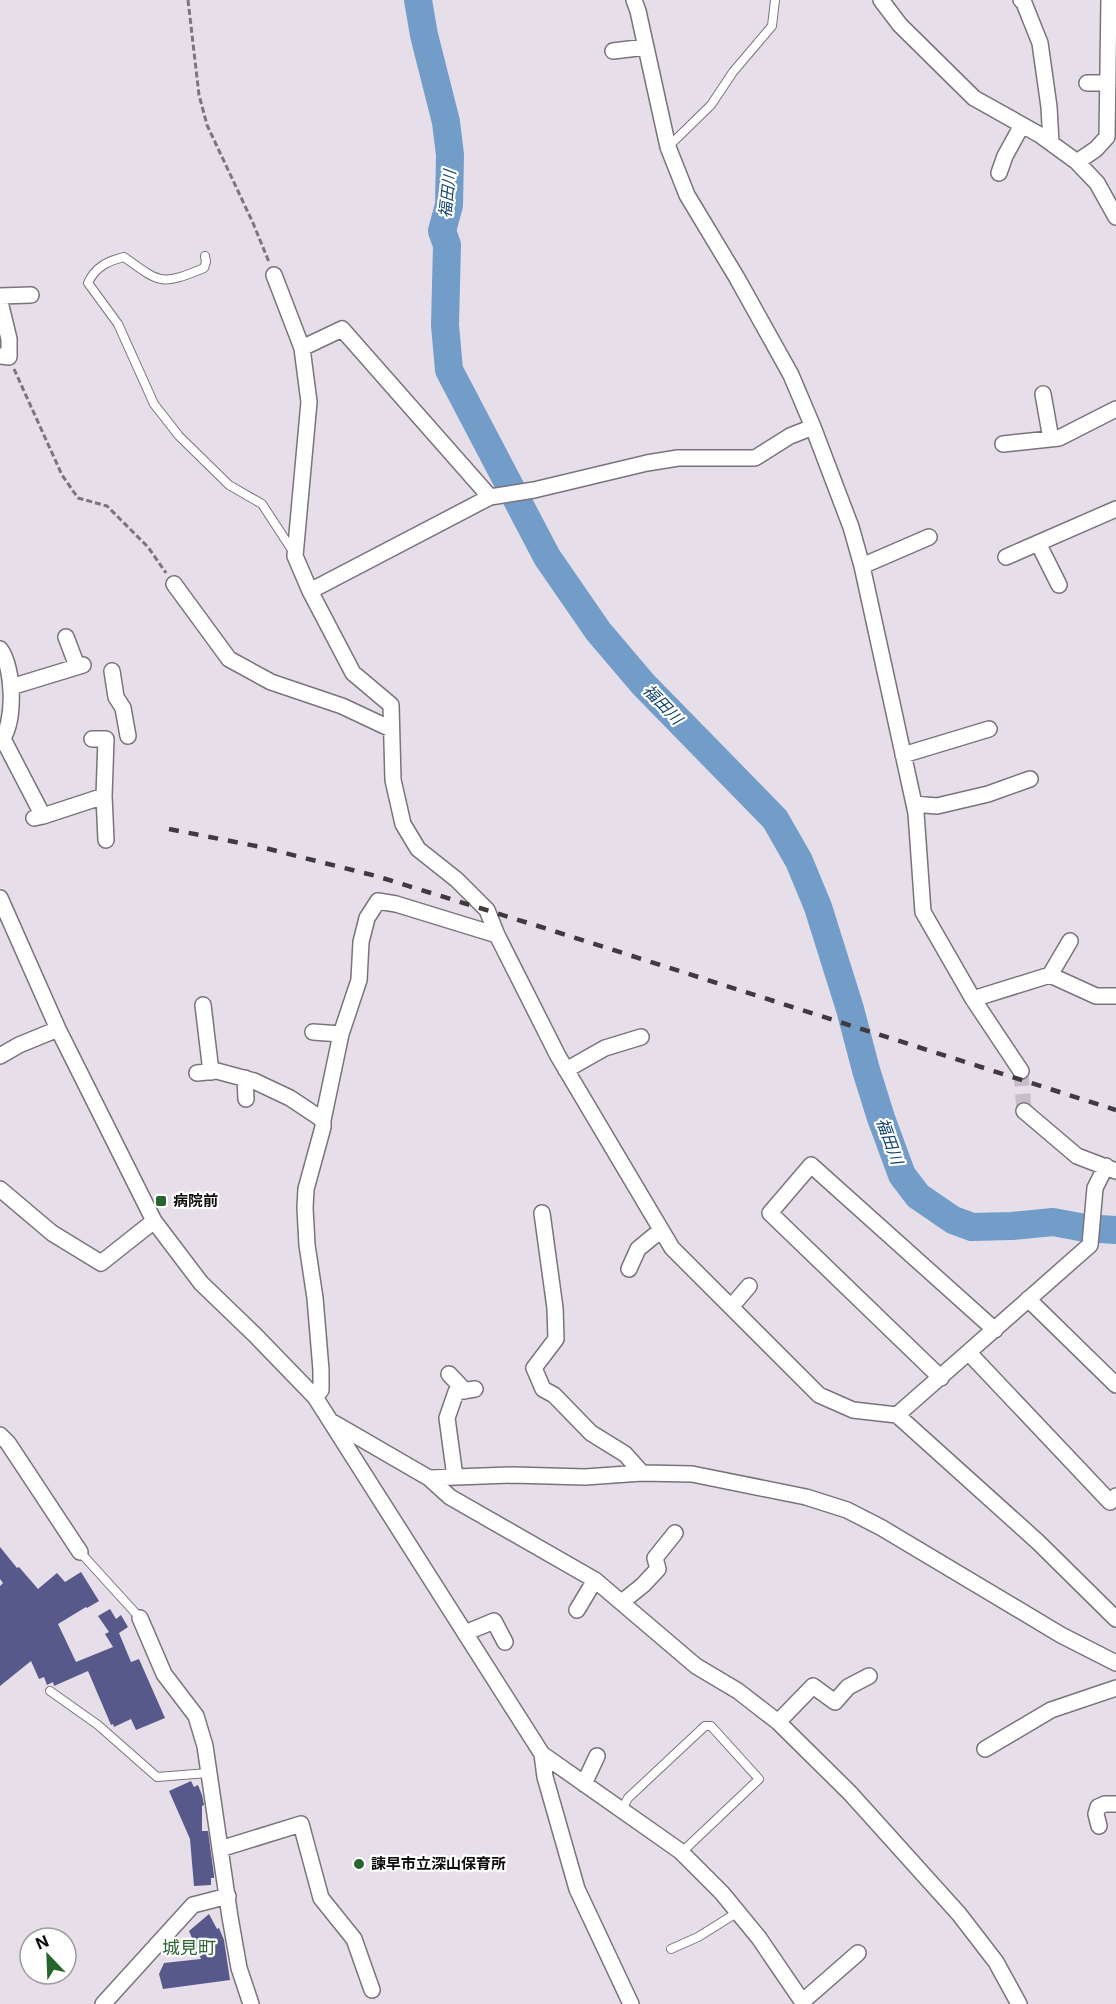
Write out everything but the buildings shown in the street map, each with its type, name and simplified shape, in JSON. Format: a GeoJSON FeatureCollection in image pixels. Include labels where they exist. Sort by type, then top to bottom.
{"type":"FeatureCollection","features":[{"type":"Feature","properties":{"kind":"street"},"geometry":{"type":"LineString","coordinates":[[634,0],[668,147],[687,195],[737,278],[790,375],[813,427],[851,527],[862,566],[914,804],[923,912],[973,999],[1021,1071]]}},
{"type":"Feature","properties":{"kind":"street"},"geometry":{"type":"LineString","coordinates":[[881,0],[900,26],[974,98],[1051,143],[1077,162],[1097,183],[1116,217]]}},
{"type":"Feature","properties":{"kind":"street"},"geometry":{"type":"LineString","coordinates":[[1021,0],[1040,43],[1049,106],[1051,143]]}},
{"type":"Feature","properties":{"kind":"street"},"geometry":{"type":"LineString","coordinates":[[1077,162],[1096,149],[1107,137],[1109,0]]}},
{"type":"Feature","properties":{"kind":"street"},"geometry":{"type":"LineString","coordinates":[[613,51],[646,47]]}},
{"type":"Feature","properties":{"kind":"street"},"geometry":{"type":"LineString","coordinates":[[1087,83],[1108,83]]}},
{"type":"Feature","properties":{"kind":"street"},"geometry":{"type":"LineString","coordinates":[[999,173],[1005,156],[1022,125]]}},
{"type":"Feature","properties":{"kind":"street"},"geometry":{"type":"LineString","coordinates":[[274,275],[302,348],[309,402],[295,556],[310,591],[353,673],[391,705],[393,780],[403,824],[418,849],[457,880],[487,910],[496,935],[566,1070],[672,1248],[819,1395],[853,1410],[897,1415],[1038,1542],[1116,1619]]}},
{"type":"Feature","properties":{"kind":"street"},"geometry":{"type":"LineString","coordinates":[[0,296],[31,295]]}},
{"type":"Feature","properties":{"kind":"street"},"geometry":{"type":"LineString","coordinates":[[0,302],[3,326],[9,339],[5,356]]}},
{"type":"Feature","properties":{"kind":"street"},"geometry":{"type":"LineString","coordinates":[[302,348],[342,329],[490,497]]}},
{"type":"Feature","properties":{"kind":"street"},"geometry":{"type":"LineString","coordinates":[[1043,394],[1051,439]]}},
{"type":"Feature","properties":{"kind":"street"},"geometry":{"type":"LineString","coordinates":[[1003,444],[1059,438],[1116,409]]}},
{"type":"Feature","properties":{"kind":"street"},"geometry":{"type":"LineString","coordinates":[[310,591],[490,497],[534,490],[647,463],[678,458],[755,458],[790,436],[813,427]]}},
{"type":"Feature","properties":{"kind":"street"},"geometry":{"type":"LineString","coordinates":[[1006,557],[1116,509]]}},
{"type":"Feature","properties":{"kind":"street"},"geometry":{"type":"LineString","coordinates":[[862,566],[929,537]]}},
{"type":"Feature","properties":{"kind":"street"},"geometry":{"type":"LineString","coordinates":[[1038,543],[1059,585]]}},
{"type":"Feature","properties":{"kind":"street"},"geometry":{"type":"LineString","coordinates":[[174,584],[229,659],[271,682],[342,706],[391,729]]}},
{"type":"Feature","properties":{"kind":"street"},"geometry":{"type":"LineString","coordinates":[[11,687],[80,666],[66,637]]}},
{"type":"Feature","properties":{"kind":"street"},"geometry":{"type":"LineString","coordinates":[[0,649],[6,656],[11,687],[9,719],[2,740],[39,817],[104,796]]}},
{"type":"Feature","properties":{"kind":"street"},"geometry":{"type":"LineString","coordinates":[[106,840],[99,739],[131,735],[123,708],[116,698],[112,671]]}},
{"type":"Feature","properties":{"kind":"street"},"geometry":{"type":"LineString","coordinates":[[903,755],[989,729]]}},
{"type":"Feature","properties":{"kind":"street"},"geometry":{"type":"LineString","coordinates":[[914,804],[937,807],[988,794],[1030,779]]}},
{"type":"Feature","properties":{"kind":"street"},"geometry":{"type":"LineString","coordinates":[[0,898],[58,1029],[154,1221],[201,1283],[315,1397],[542,1754],[682,1852],[722,1893],[759,1938],[803,2003],[858,1953]]}},
{"type":"Feature","properties":{"kind":"street"},"geometry":{"type":"LineString","coordinates":[[315,1397],[321,1390],[321,1370],[315,1298],[307,1245],[306,1189],[323,1127],[341,1034],[359,980],[361,942],[367,918],[378,901],[396,904],[496,935]]}},
{"type":"Feature","properties":{"kind":"street"},"geometry":{"type":"LineString","coordinates":[[1050,975],[1070,941]]}},
{"type":"Feature","properties":{"kind":"street"},"geometry":{"type":"LineString","coordinates":[[973,999],[1050,975],[1096,996],[1116,996]]}},
{"type":"Feature","properties":{"kind":"street"},"geometry":{"type":"LineString","coordinates":[[203,1005],[204,1073],[217,1071],[245,1078],[290,1098],[323,1120]]}},
{"type":"Feature","properties":{"kind":"street"},"geometry":{"type":"LineString","coordinates":[[0,1056],[19,1045],[58,1029]]}},
{"type":"Feature","properties":{"kind":"street"},"geometry":{"type":"LineString","coordinates":[[313,1032],[341,1034]]}},
{"type":"Feature","properties":{"kind":"street"},"geometry":{"type":"LineString","coordinates":[[566,1070],[605,1048],[641,1037]]}},
{"type":"Feature","properties":{"kind":"street"},"geometry":{"type":"LineString","coordinates":[[245,1078],[246,1099]]}},
{"type":"Feature","properties":{"kind":"street"},"geometry":{"type":"LineString","coordinates":[[897,1415],[1090,1245],[1095,1188],[1111,1169],[1077,1156],[1024,1111]]}},
{"type":"Feature","properties":{"kind":"street"},"geometry":{"type":"LineString","coordinates":[[941,1378],[770,1213],[811,1165],[994,1330]]}},
{"type":"Feature","properties":{"kind":"street"},"geometry":{"type":"LineString","coordinates":[[0,1189],[52,1233],[101,1263],[154,1221]]}},
{"type":"Feature","properties":{"kind":"street"},"geometry":{"type":"LineString","coordinates":[[542,1213],[555,1308],[556,1339],[534,1368],[543,1389],[554,1395],[591,1433],[625,1454],[642,1473]]}},
{"type":"Feature","properties":{"kind":"street"},"geometry":{"type":"LineString","coordinates":[[629,1269],[639,1249],[661,1230]]}},
{"type":"Feature","properties":{"kind":"street"},"geometry":{"type":"LineString","coordinates":[[731,1307],[749,1286]]}},
{"type":"Feature","properties":{"kind":"street"},"geometry":{"type":"LineString","coordinates":[[1028,1299],[1116,1384]]}},
{"type":"Feature","properties":{"kind":"street"},"geometry":{"type":"LineString","coordinates":[[969,1353],[1114,1503]]}},
{"type":"Feature","properties":{"kind":"street"},"geometry":{"type":"LineString","coordinates":[[449,1374],[470,1390],[456,1392],[447,1418],[455,1477]]}},
{"type":"Feature","properties":{"kind":"street"},"geometry":{"type":"LineString","coordinates":[[332,1421],[429,1478],[450,1497],[595,1580],[696,1666],[738,1691],[778,1722],[850,1793],[959,1914],[996,1962],[1019,2004]]}},
{"type":"Feature","properties":{"kind":"street"},"geometry":{"type":"LineString","coordinates":[[0,1435],[80,1552]]}},
{"type":"Feature","properties":{"kind":"street"},"geometry":{"type":"LineString","coordinates":[[429,1478],[692,1474],[806,1497],[847,1510],[882,1528],[1061,1635],[1116,1663]]}},
{"type":"Feature","properties":{"kind":"street"},"geometry":{"type":"LineString","coordinates":[[622,1602],[658,1569],[655,1558],[675,1533]]}},
{"type":"Feature","properties":{"kind":"street"},"geometry":{"type":"LineString","coordinates":[[577,1610],[595,1580]]}},
{"type":"Feature","properties":{"kind":"street"},"geometry":{"type":"LineString","coordinates":[[140,1618],[164,1674],[196,1716],[205,1746],[239,1968],[251,2004]]}},
{"type":"Feature","properties":{"kind":"street"},"geometry":{"type":"LineString","coordinates":[[465,1633],[494,1621],[506,1642]]}},
{"type":"Feature","properties":{"kind":"street"},"geometry":{"type":"LineString","coordinates":[[778,1722],[813,1686],[835,1702],[848,1686],[869,1676]]}},
{"type":"Feature","properties":{"kind":"street"},"geometry":{"type":"LineString","coordinates":[[985,1749],[1052,1710],[1116,1688]]}},
{"type":"Feature","properties":{"kind":"street"},"geometry":{"type":"LineString","coordinates":[[542,1754],[544,1777],[577,1889],[631,2004]]}},
{"type":"Feature","properties":{"kind":"street"},"geometry":{"type":"LineString","coordinates":[[584,1784],[597,1756]]}},
{"type":"Feature","properties":{"kind":"street"},"geometry":{"type":"LineString","coordinates":[[1099,1826],[1096,1814],[1098,1807],[1105,1804],[1116,1804]]}},
{"type":"Feature","properties":{"kind":"street"},"geometry":{"type":"LineString","coordinates":[[220,1849],[301,1824],[321,1898],[354,1939],[372,1989]]}},
{"type":"Feature","properties":{"kind":"street"},"geometry":{"type":"LineString","coordinates":[[103,2004],[193,1905],[228,1896]]}},
{"type":"Feature","properties":{"kind":"lane"},"geometry":{"type":"LineString","coordinates":[[668,147],[711,105],[733,72],[772,26],[775,0]]}},
{"type":"Feature","properties":{"kind":"lane"},"geometry":{"type":"LineString","coordinates":[[205,256],[204,268],[184,276],[164,280],[151,276],[124,257],[93,271],[88,283],[118,324],[154,404],[179,436],[229,485],[262,504],[295,556]]}},
{"type":"Feature","properties":{"kind":"lane"},"geometry":{"type":"LineString","coordinates":[[80,1552],[140,1618]]}},
{"type":"Feature","properties":{"kind":"lane"},"geometry":{"type":"LineString","coordinates":[[50,1691],[98,1725],[157,1777],[208,1773]]}},
{"type":"Feature","properties":{"kind":"lane"},"geometry":{"type":"LineString","coordinates":[[621,1810],[628,1798],[705,1726],[711,1726],[759,1779],[682,1852]]}},
{"type":"Feature","properties":{"kind":"lane"},"geometry":{"type":"LineString","coordinates":[[671,1949],[698,1937],[738,1912]]}},
{"type":"Feature","properties":{"kind":"path"},"geometry":{"type":"LineString","coordinates":[[188,0],[199,96],[207,125],[253,223],[274,275]]}},
{"type":"Feature","properties":{"kind":"path"},"geometry":{"type":"LineString","coordinates":[[5,356],[62,475],[78,498],[107,506],[148,547],[174,584]]}},
{"type":"Feature","properties":{"kind":"waterway","name":"福田川"},"geometry":{"type":"LineString","coordinates":[[418,0],[424,35],[446,122],[450,155],[449,205],[442,231],[447,245],[445,325],[449,370],[547,557],[598,631],[643,684],[775,819],[799,861],[818,907],[881,1118],[902,1175],[918,1196],[953,1220],[972,1227],[1053,1222],[1085,1228],[1116,1230]]}},
{"type":"Feature","properties":{"kind":"tunnel"},"geometry":{"type":"LineString","coordinates":[[1021,1071],[1024,1111]]}},
{"type":"Feature","properties":{"kind":"railway"},"geometry":{"type":"LineString","coordinates":[[169,829],[261,847],[376,876],[1116,1110]]}},
{"type":"Feature","properties":{"kind":"place","name":"病院前"},"geometry":{"type":"Point","coordinates":[161,1201]}},
{"type":"Feature","properties":{"kind":"place","name":"諫早市立深山保育所"},"geometry":{"type":"Point","coordinates":[359,1864]}},
{"type":"Feature","properties":{"kind":"district","name":"城見町"},"geometry":{"type":"Point","coordinates":[189,1948]}}]}
